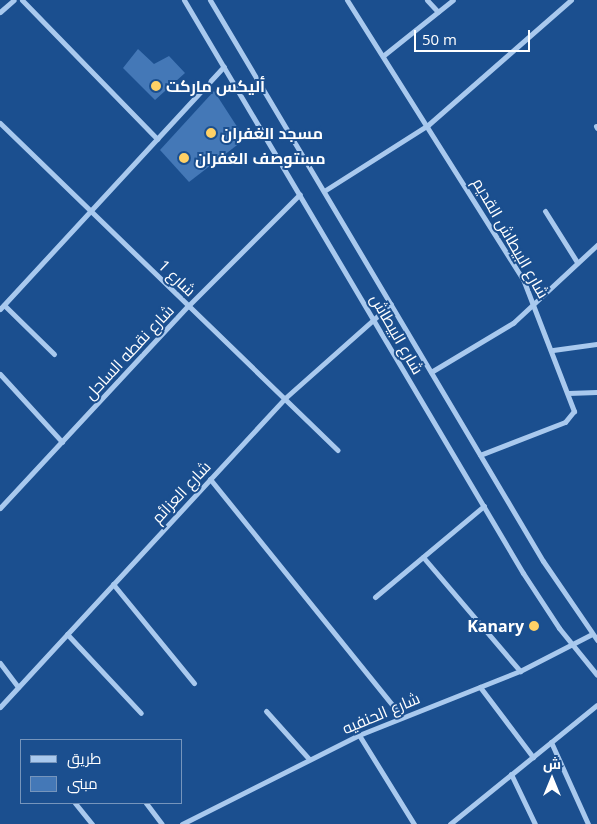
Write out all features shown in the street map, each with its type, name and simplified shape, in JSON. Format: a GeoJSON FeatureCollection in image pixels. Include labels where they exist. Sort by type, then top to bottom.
{"type":"FeatureCollection","features":[{"type":"Feature","properties":{"kind":"street"},"geometry":{"type":"LineString","coordinates":[[0,12],[14,0]]}},
{"type":"Feature","properties":{"kind":"street"},"geometry":{"type":"LineString","coordinates":[[22,0],[157,139]]}},
{"type":"Feature","properties":{"kind":"street","name":"شارع البيطاش"},"geometry":{"type":"LineString","coordinates":[[184,0],[484,506],[572,646],[597,675]]}},
{"type":"Feature","properties":{"kind":"street","name":"شارع البيطاش"},"geometry":{"type":"LineString","coordinates":[[210,0],[565,597],[597,640]]}},
{"type":"Feature","properties":{"kind":"street","name":"شارع البيطاش القديم"},"geometry":{"type":"LineString","coordinates":[[347,0],[428,124],[535,303],[574,411],[570,419],[480,455]]}},
{"type":"Feature","properties":{"kind":"street"},"geometry":{"type":"LineString","coordinates":[[427,0],[438,12]]}},
{"type":"Feature","properties":{"kind":"street"},"geometry":{"type":"LineString","coordinates":[[384,55],[452,0]]}},
{"type":"Feature","properties":{"kind":"street"},"geometry":{"type":"LineString","coordinates":[[324,191],[428,124],[571,0]]}},
{"type":"Feature","properties":{"kind":"street"},"geometry":{"type":"LineString","coordinates":[[54,354],[2,307],[224,66]]}},
{"type":"Feature","properties":{"kind":"street","name":"شارع 1"},"geometry":{"type":"LineString","coordinates":[[0,123],[337,450]]}},
{"type":"Feature","properties":{"kind":"street","name":"شارع نقطه الساحل"},"geometry":{"type":"LineString","coordinates":[[0,508],[188,306],[300,194]]}},
{"type":"Feature","properties":{"kind":"street"},"geometry":{"type":"LineString","coordinates":[[545,211],[577,262]]}},
{"type":"Feature","properties":{"kind":"street"},"geometry":{"type":"LineString","coordinates":[[431,372],[513,323],[597,245]]}},
{"type":"Feature","properties":{"kind":"street","name":"شارع العزائم"},"geometry":{"type":"LineString","coordinates":[[0,706],[284,399],[391,304]]}},
{"type":"Feature","properties":{"kind":"street"},"geometry":{"type":"LineString","coordinates":[[553,350],[597,344]]}},
{"type":"Feature","properties":{"kind":"street"},"geometry":{"type":"LineString","coordinates":[[0,374],[62,442]]}},
{"type":"Feature","properties":{"kind":"street"},"geometry":{"type":"LineString","coordinates":[[568,393],[597,392]]}},
{"type":"Feature","properties":{"kind":"street"},"geometry":{"type":"LineString","coordinates":[[210,479],[402,717]]}},
{"type":"Feature","properties":{"kind":"street"},"geometry":{"type":"LineString","coordinates":[[375,597],[484,506]]}},
{"type":"Feature","properties":{"kind":"street"},"geometry":{"type":"LineString","coordinates":[[423,557],[520,671]]}},
{"type":"Feature","properties":{"kind":"street"},"geometry":{"type":"LineString","coordinates":[[114,584],[194,683]]}},
{"type":"Feature","properties":{"kind":"street"},"geometry":{"type":"LineString","coordinates":[[67,634],[141,713]]}},
{"type":"Feature","properties":{"kind":"street","name":"شارع الحنفيه"},"geometry":{"type":"LineString","coordinates":[[182,824],[359,735],[520,671],[572,646],[592,634]]}},
{"type":"Feature","properties":{"kind":"street"},"geometry":{"type":"LineString","coordinates":[[0,663],[18,687]]}},
{"type":"Feature","properties":{"kind":"street"},"geometry":{"type":"LineString","coordinates":[[480,687],[533,757]]}},
{"type":"Feature","properties":{"kind":"street"},"geometry":{"type":"LineString","coordinates":[[450,824],[597,705]]}},
{"type":"Feature","properties":{"kind":"street"},"geometry":{"type":"LineString","coordinates":[[266,711],[309,759]]}},
{"type":"Feature","properties":{"kind":"street"},"geometry":{"type":"LineString","coordinates":[[359,735],[414,824]]}},
{"type":"Feature","properties":{"kind":"street"},"geometry":{"type":"LineString","coordinates":[[551,742],[588,824]]}},
{"type":"Feature","properties":{"kind":"street"},"geometry":{"type":"LineString","coordinates":[[511,774],[535,824]]}},
{"type":"Feature","properties":{"kind":"street"},"geometry":{"type":"LineString","coordinates":[[76,804],[92,824]]}},
{"type":"Feature","properties":{"kind":"street"},"geometry":{"type":"LineString","coordinates":[[147,804],[162,824]]}},
{"type":"Feature","properties":{"kind":"building","name":"أليكس ماركت"},"geometry":{"type":"Polygon","coordinates":[[[138,49],[154,64],[169,56],[185,73],[155,100],[123,68],[138,49]]]}},
{"type":"Feature","properties":{"kind":"building","name":"مسجد الغفران"},"geometry":{"type":"Polygon","coordinates":[[[214,91],[245,139],[189,182],[160,150],[214,91]]]}},
{"type":"Feature","properties":{"kind":"place","name":"أليكس ماركت"},"geometry":{"type":"Point","coordinates":[156,86]}},
{"type":"Feature","properties":{"kind":"place","name":"مسجد الغفران"},"geometry":{"type":"Point","coordinates":[211,133]}},
{"type":"Feature","properties":{"kind":"place","name":"مستوصف الغفران"},"geometry":{"type":"Point","coordinates":[184,158]}},
{"type":"Feature","properties":{"kind":"place","name":"Kanary"},"geometry":{"type":"Point","coordinates":[534,626]}}]}
